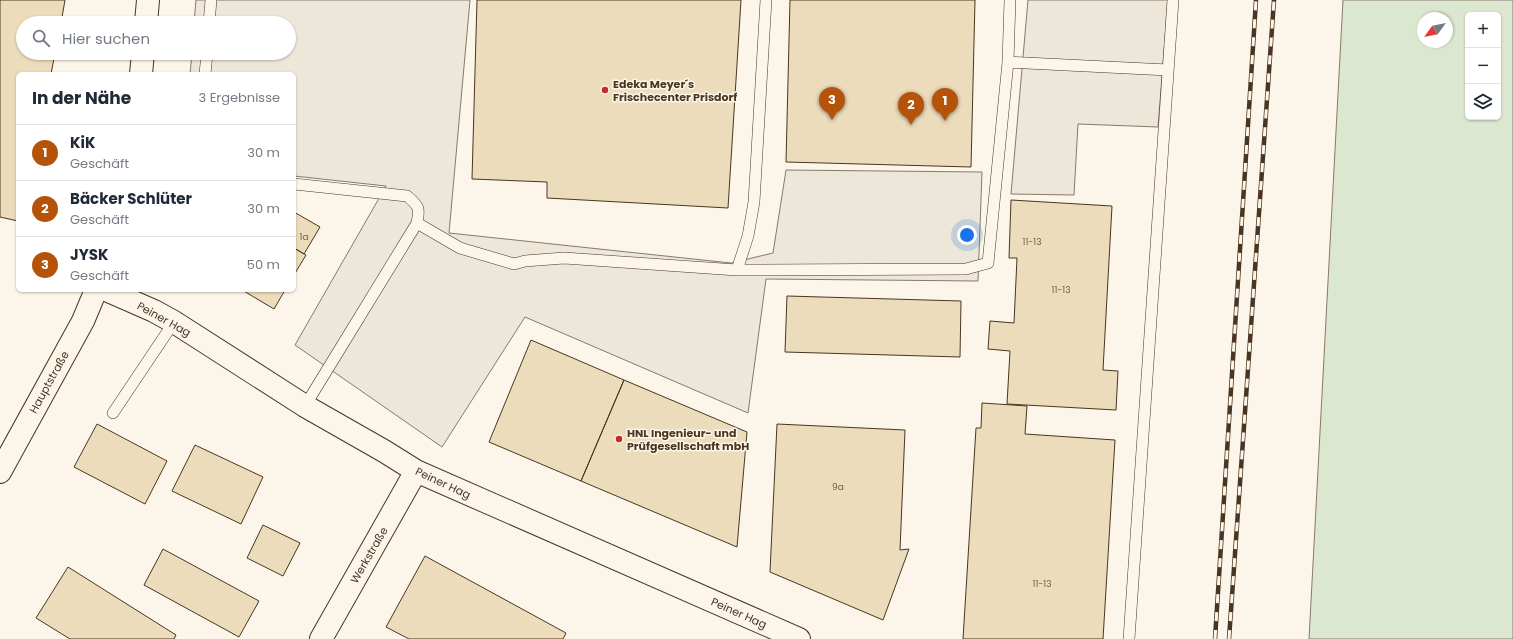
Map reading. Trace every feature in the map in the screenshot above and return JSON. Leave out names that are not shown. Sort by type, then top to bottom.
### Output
[{"type":"street","points":[[147,16],[148,0]]},
{"type":"street","points":[[141,72],[142,60]]},
{"type":"street","name":"Hauptstraße","points":[[0,472],[83,321],[95,292]]},
{"type":"street","name":"Peiner Hag","points":[[111,292],[154,311],[174,322],[305,406],[416,471],[799,639]]},
{"type":"street","name":"Werkstraße","points":[[321,639],[416,471]]},
{"type":"lane","points":[[210,16],[211,0]]},
{"type":"lane","points":[[737,270],[748,236],[754,202],[766,0]]},
{"type":"lane","points":[[417,223],[460,248],[514,264],[525,261],[564,258],[737,270],[966,269],[988,263],[1008,62],[1010,0]]},
{"type":"lane","points":[[1129,639],[1173,0]]},
{"type":"lane","points":[[205,72],[206,60]]},
{"type":"lane","points":[[1008,62],[1168,70]]},
{"type":"lane","points":[[296,184],[407,196],[417,204],[419,213],[417,223],[305,406]]},
{"type":"lane","points":[[113,413],[174,322]]},
{"type":"green space","points":[[1343,0],[1513,0],[1513,639],[1309,639]]},
{"type":"shaded area","points":[[196,0],[470,0],[449,233],[731,263],[773,253],[786,170],[982,172],[978,281],[766,279],[748,413],[525,317],[442,447],[295,345],[386,186],[296,176],[296,72],[190,72],[191,60],[296,60],[296,16],[195,16]]},
{"type":"shaded area","points":[[1028,0],[1168,0],[1158,127],[1078,124],[1074,195],[1011,194]]},
{"type":"building","points":[[0,0],[65,0],[62,16],[16,16],[16,60],[54,60],[51,72],[16,72],[16,221],[0,217]]},
{"type":"building","name":"Edeka Meyer´s Frischecenter Prisdorf","points":[[477,0],[741,0],[728,208],[547,198],[547,182],[472,179]]},
{"type":"building","points":[[790,0],[975,0],[971,167],[786,162]]},
{"type":"building","points":[[1011,200],[1112,206],[1103,370],[1118,371],[1116,410],[1007,404],[1010,351],[988,349],[990,321],[1014,323],[1017,258],[1009,258]]},
{"type":"building","points":[[296,213],[320,227],[304,254],[296,249]]},
{"type":"building","points":[[296,249],[306,255],[296,272]]},
{"type":"building","points":[[245,292],[284,292],[274,309]]},
{"type":"building","points":[[787,296],[961,301],[960,357],[785,352]]},
{"type":"building","points":[[531,340],[624,380],[581,481],[489,442]]},
{"type":"building","points":[[624,380],[747,432],[737,547],[581,481]]},
{"type":"building","points":[[982,403],[1027,406],[1025,434],[1115,440],[1103,639],[963,639],[976,428],[981,428]]},
{"type":"building","points":[[97,424],[167,461],[145,504],[74,467]]},
{"type":"building","points":[[777,424],[905,430],[900,550],[909,549],[883,620],[770,572]]},
{"type":"building","points":[[195,445],[263,477],[241,524],[172,491]]},
{"type":"building","points":[[263,525],[300,543],[283,576],[247,558]]},
{"type":"building","points":[[163,549],[259,601],[239,637],[144,585]]},
{"type":"building","points":[[425,556],[566,633],[563,639],[409,639],[386,627]]},
{"type":"building","points":[[68,567],[176,635],[174,639],[70,639],[36,618]]},
{"type":"railway","points":[[1215,639],[1256,0]]},
{"type":"railway","points":[[1229,639],[1274,0]]},
{"type":"place","name":"Edeka Meyer´s Frischecenter Prisdorf","points":[[605,90]]},
{"type":"place","name":"JYSK","points":[[832,120]]},
{"type":"place","name":"KiK","points":[[945,121]]},
{"type":"place","name":"Bäcker Schlüter","points":[[911,125]]},
{"type":"place","name":"HNL Ingenieur- und Prüfgesellschaft mbH","points":[[619,439]]}]
